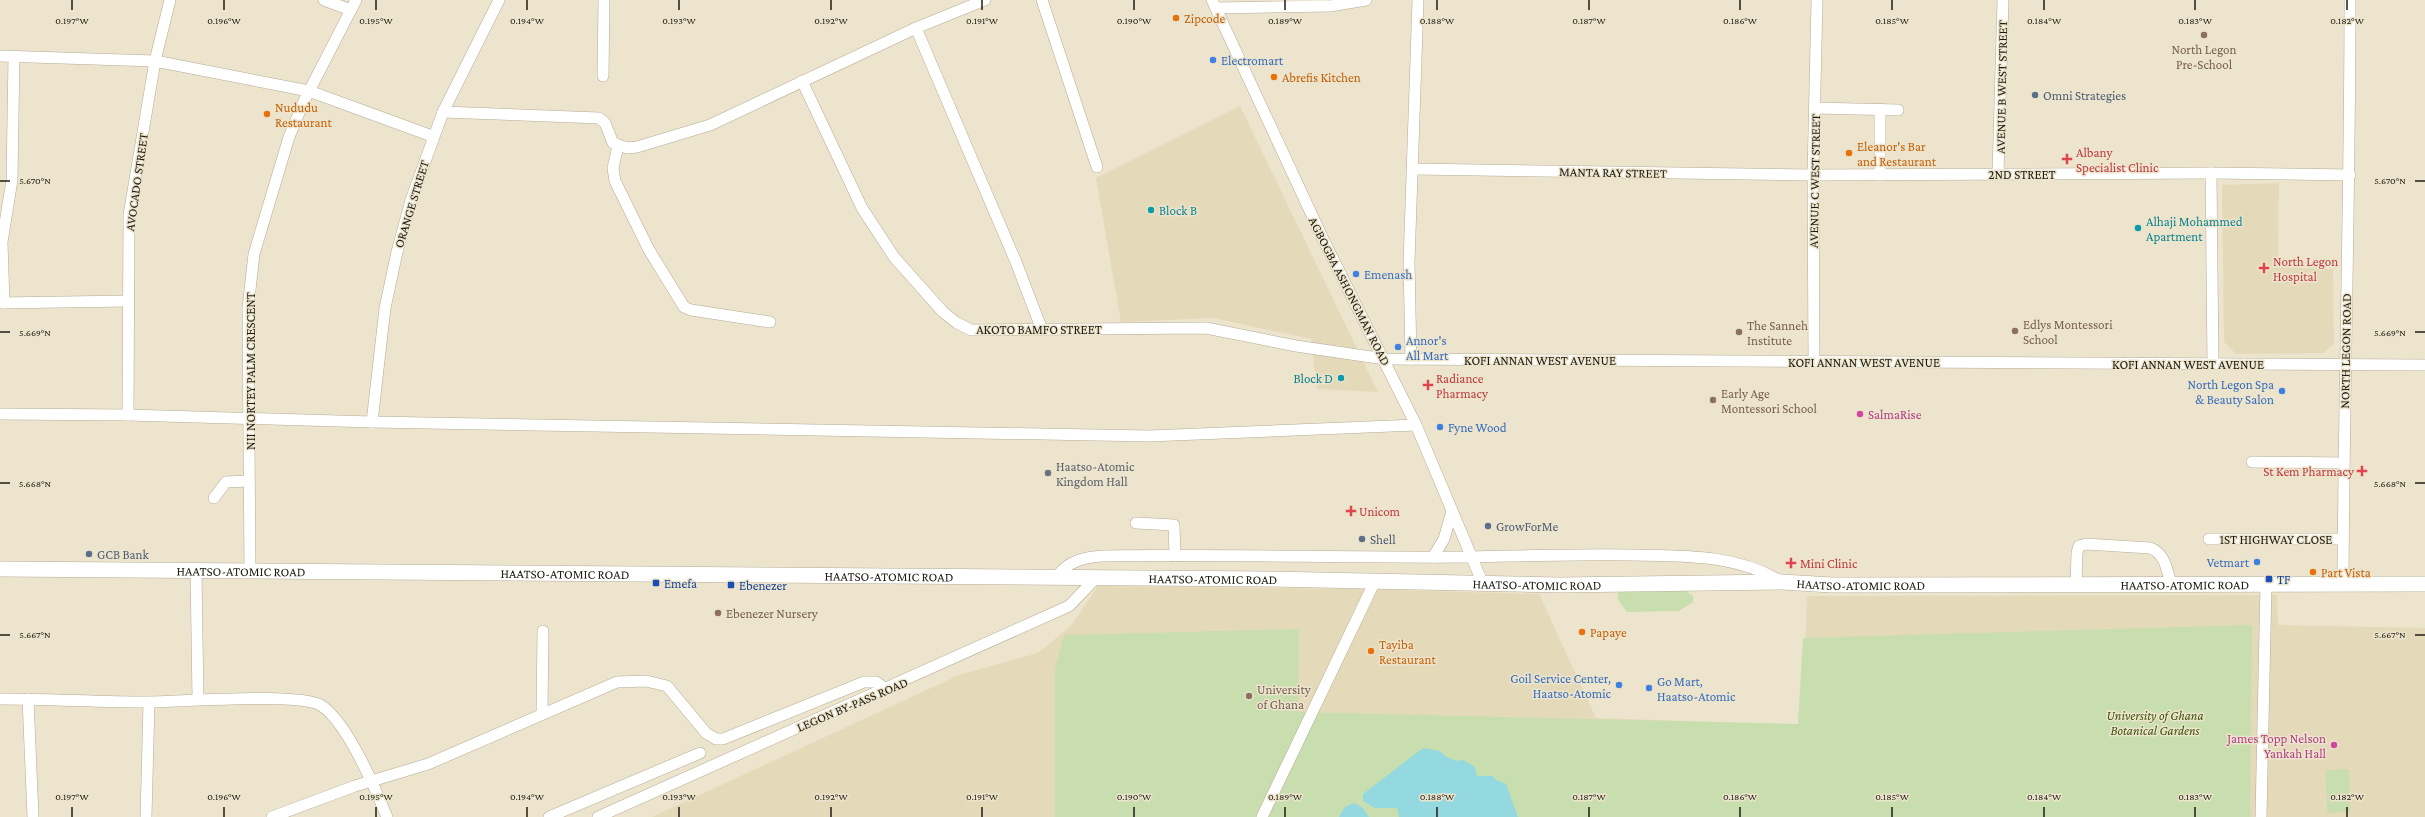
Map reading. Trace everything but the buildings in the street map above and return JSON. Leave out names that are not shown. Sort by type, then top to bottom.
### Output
[{"type":"main road","name":"HAATSO-ATOMIC ROAD","points":[[0,569],[1097,577],[1483,584],[1740,584],[1782,582],[1832,585],[2425,584]]},
{"type":"street","name":"AVOCADO STREET","points":[[128,415],[129,215],[155,61],[170,0]]},
{"type":"street","points":[[324,0],[353,5]]},
{"type":"street","name":"ORANGE STREET","points":[[372,422],[385,308],[393,269],[411,200],[432,136],[499,0]]},
{"type":"street","points":[[603,76],[604,0]]},
{"type":"street","points":[[443,112],[599,118],[605,123],[613,143],[627,148],[637,147],[710,125],[916,28],[985,0]]},
{"type":"street","points":[[1042,0],[1097,167]]},
{"type":"street","points":[[1214,4],[1330,6],[1366,0]]},
{"type":"street","points":[[1411,360],[1410,263],[1418,0]]},
{"type":"street","name":"AVENUE C WEST STREET","points":[[1814,362],[1813,175],[1817,0]]},
{"type":"street","name":"AVENUE B WEST STREET","points":[[1998,174],[2003,0]]},
{"type":"street","name":"NORTH LEGON ROAD","points":[[2343,583],[2344,364],[2350,175],[2350,0]]},
{"type":"street","name":"AGBOGBA ASHONGMAN ROAD","points":[[1214,4],[1323,239],[1385,359],[1416,425],[1483,584]]},
{"type":"street","name":"NII NORTEY PALM CRESCENT","points":[[250,571],[248,308],[254,254],[289,137],[353,5]]},
{"type":"street","points":[[916,28],[1016,262],[1042,330]]},
{"type":"street","points":[[0,56],[155,61],[310,91],[432,136]]},
{"type":"street","points":[[14,56],[12,180],[2,242],[2,303],[128,301]]},
{"type":"street","name":"AKOTO BAMFO STREET","points":[[802,81],[862,208],[894,257],[943,312],[957,323],[971,330],[1206,328],[1296,346],[1385,359]]},
{"type":"street","points":[[1815,108],[1898,110]]},
{"type":"street","points":[[1880,109],[1880,174]]},
{"type":"street","points":[[618,146],[613,168],[615,182],[649,250],[684,307],[690,310],[770,322]]},
{"type":"street","name":"MANTA RAY STREET","points":[[1413,169],[1813,175]]},
{"type":"street","points":[[2211,173],[2214,364]]},
{"type":"street","name":"2ND STREET","points":[[1813,175],[2211,173],[2350,175]]},
{"type":"street","name":"KOFI ANNAN WEST AVENUE","points":[[1385,359],[2425,365]]},
{"type":"street","points":[[0,414],[249,417],[372,422],[1149,436],[1416,425]]},
{"type":"street","points":[[2252,462],[2344,463]]},
{"type":"street","points":[[214,498],[226,482],[249,481]]},
{"type":"street","points":[[1433,557],[1444,539],[1452,511]]},
{"type":"street","points":[[1136,523],[1174,525],[1175,556]]},
{"type":"street","name":"1ST HIGHWAY CLOSE","points":[[2209,539],[2343,539]]},
{"type":"street","points":[[2076,585],[2077,553],[2079,546],[2086,544],[2150,548],[2157,550],[2162,556],[2171,584]]},
{"type":"street","points":[[1057,577],[1062,569],[1088,557],[1472,557],[1594,555],[1700,556],[1742,565],[1769,575],[1782,582]]},
{"type":"street","points":[[196,571],[198,699]]},
{"type":"street","name":"LEGON BY-PASS ROAD","points":[[598,817],[722,760],[886,689],[1069,606],[1097,577]]},
{"type":"street","points":[[1262,817],[1375,581]]},
{"type":"street","points":[[2261,814],[2266,584]]},
{"type":"street","points":[[542,713],[543,631]]},
{"type":"street","points":[[272,817],[428,764],[616,682],[646,681],[667,686],[706,733],[716,739],[723,739],[864,682],[876,682],[886,689]]},
{"type":"street","points":[[0,699],[150,702],[198,699],[300,700],[321,705],[337,720],[372,782],[387,817]]},
{"type":"street","points":[[28,699],[33,817]]},
{"type":"street","points":[[146,817],[150,702]]},
{"type":"street","points":[[548,817],[700,753]]},
{"type":"shaded area","points":[[1240,106],[1378,392],[1317,389],[1311,339],[1213,318],[1121,322],[1096,178]]},
{"type":"shaded area","name":"North Legon Hospital","points":[[2279,183],[2278,267],[2333,269],[2334,344],[2324,353],[2236,354],[2224,342],[2222,185]]},
{"type":"shaded area","name":"University of Ghana","points":[[1098,586],[1361,589],[1539,594],[1596,718],[1802,725],[1807,596],[2277,595],[2278,625],[2425,628],[2425,817],[652,817],[959,675],[1038,653],[1071,626]]},
{"type":"green space","points":[[1686,591],[1693,596],[1693,602],[1679,611],[1627,612],[1617,598],[1619,592]]},
{"type":"green space","name":"University of Ghana Botanical Gardens","points":[[2252,625],[2250,817],[1055,817],[1055,669],[1064,635],[1299,629],[1298,712],[1798,724],[1803,638]]},
{"type":"green space","points":[[2349,769],[2350,812],[2327,813],[2326,770]]},
{"type":"water","points":[[1423,748],[1440,751],[1445,756],[1456,761],[1463,760],[1475,767],[1477,776],[1493,776],[1496,780],[1506,784],[1518,817],[1399,817],[1397,808],[1375,808],[1363,801],[1363,794]]},
{"type":"water","points":[[1354,803],[1363,808],[1369,817],[1339,817],[1345,807]]},
{"type":"place","name":"Zipcode","points":[[1176,18]]},
{"type":"place","name":"North Legon Pre-School","points":[[2204,35]]},
{"type":"place","name":"Electromart","points":[[1213,60]]},
{"type":"place","name":"Abrefis Kitchen","points":[[1274,77]]},
{"type":"place","name":"Omni Strategies","points":[[2035,95]]},
{"type":"place","name":"Nududu Restaurant","points":[[267,114]]},
{"type":"place","name":"Eleanor's Bar and Restaurant","points":[[1849,153]]},
{"type":"place","name":"Albany Specialist Clinic","points":[[2067,159]]},
{"type":"place","name":"Block B","points":[[1151,210]]},
{"type":"place","name":"Alhaji Mohammed Apartment","points":[[2138,228]]},
{"type":"place","name":"North Legon Hospital","points":[[2264,268]]},
{"type":"place","name":"Emenash","points":[[1356,274]]},
{"type":"place","name":"Edlys Montessori School","points":[[2015,331]]},
{"type":"place","name":"The Sanneh Institute","points":[[1739,332]]},
{"type":"place","name":"Annor's All Mart","points":[[1398,347]]},
{"type":"place","name":"Block D","points":[[1341,378]]},
{"type":"place","name":"Radiance Pharmacy","points":[[1428,385]]},
{"type":"place","name":"North Legon Spa & Beauty Salon","points":[[2282,391]]},
{"type":"place","name":"Early Age Montessori School","points":[[1713,400]]},
{"type":"place","name":"SalmaRise","points":[[1860,414]]},
{"type":"place","name":"Fyne Wood","points":[[1440,427]]},
{"type":"place","name":"St Kem Pharmacy","points":[[2362,471]]},
{"type":"place","name":"Haatso-Atomic Kingdom Hall","points":[[1048,473]]},
{"type":"place","name":"Unicom","points":[[1351,511]]},
{"type":"place","name":"GrowForMe","points":[[1488,526]]},
{"type":"place","name":"Shell","points":[[1362,539]]},
{"type":"place","name":"GCB Bank","points":[[89,554]]},
{"type":"place","name":"Vetmart","points":[[2257,562]]},
{"type":"place","name":"Mini Clinic","points":[[1791,563]]},
{"type":"place","name":"Part Vista","points":[[2313,572]]},
{"type":"place","name":"TF","points":[[2269,579]]},
{"type":"place","name":"Emefa","points":[[656,583]]},
{"type":"place","name":"Ebenezer","points":[[731,585]]},
{"type":"place","name":"Ebenezer Nursery","points":[[718,613]]},
{"type":"place","name":"Papaye","points":[[1582,632]]},
{"type":"place","name":"Tayiba Restaurant","points":[[1371,651]]},
{"type":"place","name":"Goil Service Center, Haatso-Atomic","points":[[1619,685]]},
{"type":"place","name":"Go Mart, Haatso-Atomic","points":[[1649,688]]},
{"type":"place","name":"University of Ghana","points":[[1249,696]]},
{"type":"place","name":"James Topp Nelson Yankah Hall","points":[[2334,745]]}]
